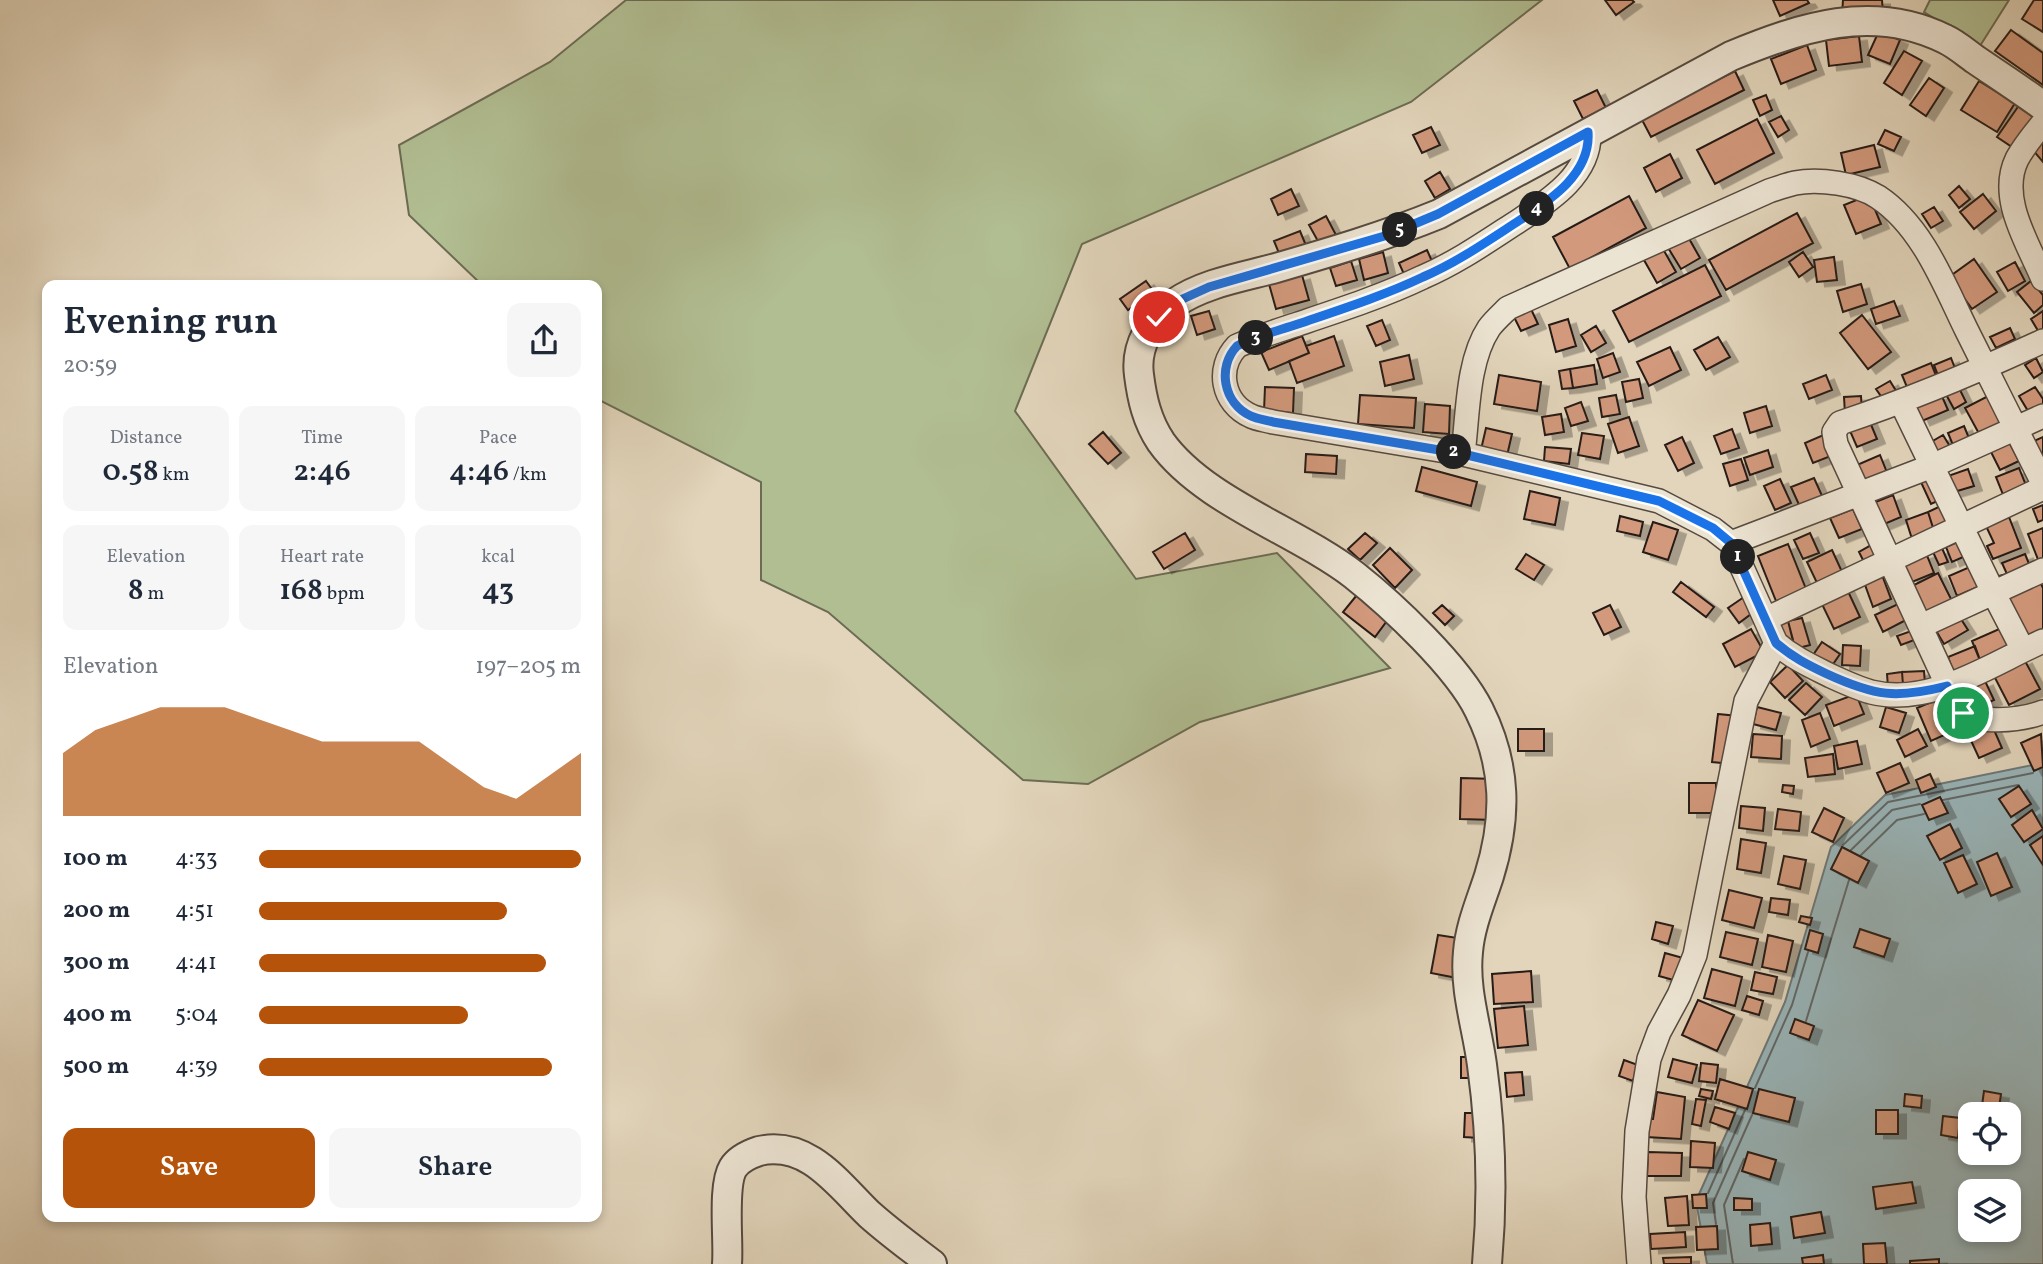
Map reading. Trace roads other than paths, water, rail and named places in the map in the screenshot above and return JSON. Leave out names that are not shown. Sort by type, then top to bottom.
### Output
[{"type":"street","points":[[1488,1264],[1491,1152],[1482,1064],[1467,978],[1468,949],[1474,918],[1497,844],[1502,801],[1500,769],[1491,740],[1478,708],[1459,682],[1437,654],[1388,604],[1351,573],[1234,503],[1177,460],[1160,440],[1144,406],[1138,366],[1143,338],[1159,317],[1176,302],[1209,287],[1388,235],[1460,203],[1731,56],[1777,36],[1823,25],[1858,21],[1889,20],[1917,27],[1947,40],[2043,106]]},
{"type":"street","points":[[2043,122],[2019,156],[2011,178],[2011,191],[2017,217],[2043,279]]},
{"type":"street","points":[[1588,132],[1589,146],[1586,157],[1564,187],[1538,208],[1475,249],[1423,278],[1237,346],[1225,365],[1224,381],[1228,394],[1238,407],[1250,416],[1273,422],[1463,454],[1659,501],[1713,528],[1731,543],[1776,643],[1801,661],[1872,692],[1890,695],[1917,694],[1947,686],[2033,645],[1994,594],[1901,402]]},
{"type":"street","points":[[1463,454],[1474,363],[1491,325],[1508,308],[1769,191],[1797,183],[1827,183],[1855,188],[1876,196],[1896,211],[1913,230],[1934,266],[2043,485],[1963,527],[1766,619]]},
{"type":"street","points":[[2043,341],[1986,368],[1839,423],[1834,432],[1836,444],[1958,708],[1972,717],[2012,720],[2043,712]]},
{"type":"street","points":[[1731,543],[1932,466],[2043,416]]},
{"type":"street","points":[[1922,626],[2043,570]]},
{"type":"street","points":[[1639,1264],[1634,1197],[1637,1131],[1649,1059],[1695,955],[1746,701],[1776,643]]},
{"type":"street","points":[[727,1264],[727,1199],[732,1170],[740,1160],[772,1149],[794,1152],[816,1162],[838,1180],[870,1214],[932,1264]]},
{"type":"water","points":[[2043,763],[2043,1264],[1707,1264],[1696,1201],[1785,1002],[1831,847],[1885,795]]}]
